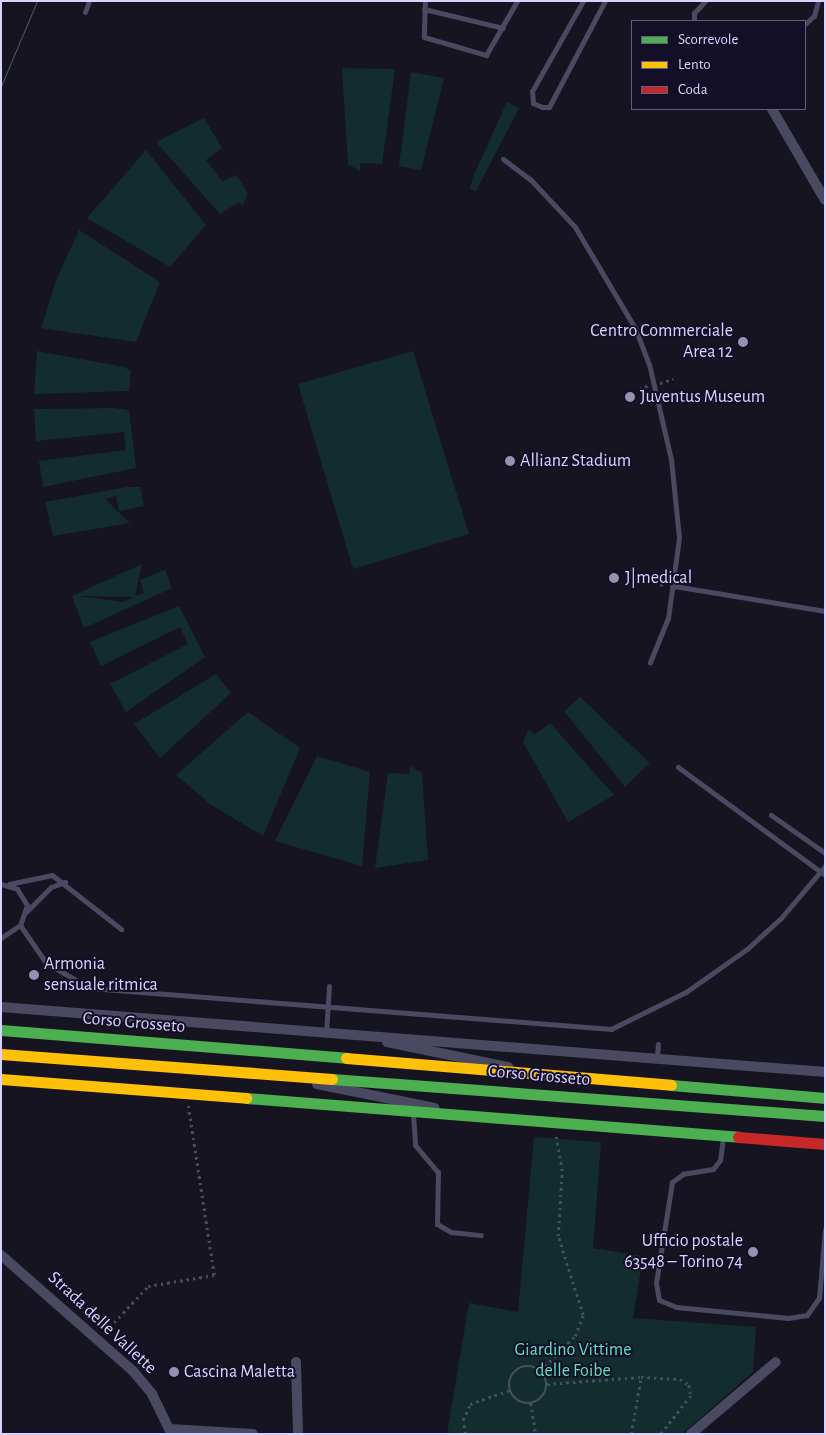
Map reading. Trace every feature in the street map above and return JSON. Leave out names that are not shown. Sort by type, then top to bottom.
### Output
[{"type":"main road","name":"Corso Grosseto","points":[[1,1030],[825,1098]]},
{"type":"main road","name":"Corso Grosseto","points":[[1,1054],[825,1116]]},
{"type":"main road","name":"Corso Grosseto","points":[[1,1079],[556,1121],[825,1144]]},
{"type":"street","points":[[773,110],[825,200]]},
{"type":"street","name":"Corso Grosseto","points":[[1,1007],[326,1034],[657,1057],[825,1072]]},
{"type":"street","name":"Corso Grosseto","points":[[364,1036],[533,1073]]},
{"type":"street","name":"Corso Grosseto","points":[[250,1072],[453,1114]]},
{"type":"street","name":"Strada delle Vallette","points":[[1,1255],[98,1338],[146,1386],[169,1429],[253,1434]]},
{"type":"street","points":[[296,1362],[298,1434]]},
{"type":"street","points":[[690,1434],[776,1362]]},
{"type":"lane","points":[[85,12],[89,1]]},
{"type":"lane","points":[[425,1],[424,37],[461,50],[486,55],[517,1]]},
{"type":"lane","points":[[583,1],[532,91],[533,103],[542,107],[549,107],[605,1]]},
{"type":"lane","points":[[806,23],[814,16],[818,1]]},
{"type":"lane","points":[[695,20],[704,2]]},
{"type":"lane","points":[[424,9],[503,28]]},
{"type":"lane","points":[[502,160],[530,179],[575,226],[635,328],[662,408],[672,459],[679,538],[674,586],[650,662]]},
{"type":"lane","points":[[674,586],[825,611]]},
{"type":"lane","points":[[678,767],[823,873]]},
{"type":"lane","points":[[771,815],[825,853]]},
{"type":"lane","points":[[20,925],[46,963],[85,987],[615,1029],[721,968],[777,922],[823,873],[825,866]]},
{"type":"lane","points":[[1,884],[9,884],[48,874],[65,882],[121,929]]},
{"type":"lane","points":[[1,938],[20,925],[26,913],[51,887],[65,882]]},
{"type":"lane","points":[[9,884],[24,897],[26,913]]},
{"type":"lane","points":[[326,1034],[329,986]]},
{"type":"lane","points":[[657,1057],[658,1044]]},
{"type":"lane","points":[[413,1111],[415,1145],[438,1172],[438,1224],[451,1232],[481,1235]]},
{"type":"lane","points":[[724,1135],[720,1160],[713,1170],[683,1174],[672,1182],[656,1283],[659,1300],[676,1307],[788,1318],[807,1315],[819,1298],[825,1230]]},
{"type":"path","points":[[635,579],[674,586]]},
{"type":"path","points":[[98,1338],[148,1286],[214,1275],[186,1093]]},
{"type":"path","points":[[540,1371],[575,1336],[583,1315],[557,1231],[562,1171],[556,1121]]},
{"type":"path","points":[[520,1368],[540,1371],[547,1384],[543,1396],[530,1403],[515,1399],[510,1390],[511,1376],[520,1368]]},
{"type":"path","points":[[547,1384],[641,1377],[680,1378],[691,1390],[688,1402],[662,1434]]},
{"type":"path","points":[[631,1434],[641,1377]]},
{"type":"path","points":[[465,1434],[463,1420],[470,1404],[490,1394],[510,1390]]},
{"type":"path","points":[[530,1403],[536,1434]]},
{"type":"green space","points":[[342,68],[395,69],[382,164],[360,163],[360,171],[348,164]]},
{"type":"green space","points":[[411,72],[444,78],[421,170],[399,166]]},
{"type":"green space","points":[[507,102],[519,108],[476,191],[470,189],[473,177]]},
{"type":"green space","points":[[204,118],[222,148],[206,160],[222,181],[237,175],[248,194],[242,206],[239,202],[220,214],[156,142]]},
{"type":"green space","points":[[146,150],[206,225],[170,267],[87,218]]},
{"type":"green space","points":[[79,230],[160,282],[136,342],[41,328],[57,278]]},
{"type":"green space","points":[[37,351],[124,367],[131,371],[129,391],[34,394]]},
{"type":"green space","points":[[413,351],[469,534],[353,569],[298,384]]},
{"type":"green space","points":[[114,408],[129,410],[136,468],[43,487],[39,461],[126,450],[124,432],[36,441],[34,409]]},
{"type":"green space","points":[[127,487],[140,487],[144,506],[119,511],[116,496],[105,499],[130,523],[53,536],[45,502]]},
{"type":"green space","points":[[142,564],[135,596],[144,593],[140,580],[165,570],[172,588],[84,628],[72,596]],"holes":[[[79,596],[134,597],[123,602]]]},
{"type":"green space","points":[[179,606],[205,657],[126,712],[110,684],[188,644],[180,627],[101,666],[90,642]]},
{"type":"green space","points":[[216,674],[231,693],[160,758],[134,724]]},
{"type":"green space","points":[[580,697],[650,763],[625,787],[564,711]]},
{"type":"green space","points":[[248,712],[300,748],[263,836],[210,804],[176,775]]},
{"type":"green space","points":[[550,723],[614,795],[568,822],[523,742],[529,729],[534,735]]},
{"type":"green space","points":[[317,756],[370,772],[362,866],[275,841]]},
{"type":"green space","points":[[410,766],[422,773],[428,860],[375,868],[388,773],[409,774]]},
{"type":"green space","name":"Giardino Vittime delle Foibe","points":[[534,1137],[601,1142],[593,1248],[643,1256],[633,1318],[756,1327],[753,1372],[682,1434],[447,1434],[469,1303],[518,1312]]},
{"type":"tram line","points":[[1,86],[37,1]]},
{"type":"traffic: fast","points":[[1,1030],[346,1058]]},
{"type":"traffic: fast","points":[[332,1079],[825,1116]]},
{"type":"traffic: fast","points":[[671,1085],[825,1098]]},
{"type":"traffic: fast","points":[[246,1098],[738,1137]]},
{"type":"traffic: slow","points":[[1,1054],[332,1079]]},
{"type":"traffic: slow","points":[[346,1058],[671,1085]]},
{"type":"traffic: slow","points":[[1,1079],[246,1098]]},
{"type":"traffic: jam","points":[[738,1137],[825,1144]]},
{"type":"place","name":"Centro Commerciale Area 12","points":[[743,342]]},
{"type":"place","name":"Juventus Museum","points":[[630,397]]},
{"type":"place","name":"Allianz Stadium","points":[[510,461]]},
{"type":"place","name":"J|medical","points":[[614,578]]},
{"type":"place","name":"Armonia sensuale ritmica","points":[[34,975]]},
{"type":"place","name":"Ufficio postale 63548 – Torino 74","points":[[753,1252]]},
{"type":"place","name":"Cascina Maletta","points":[[174,1372]]}]
